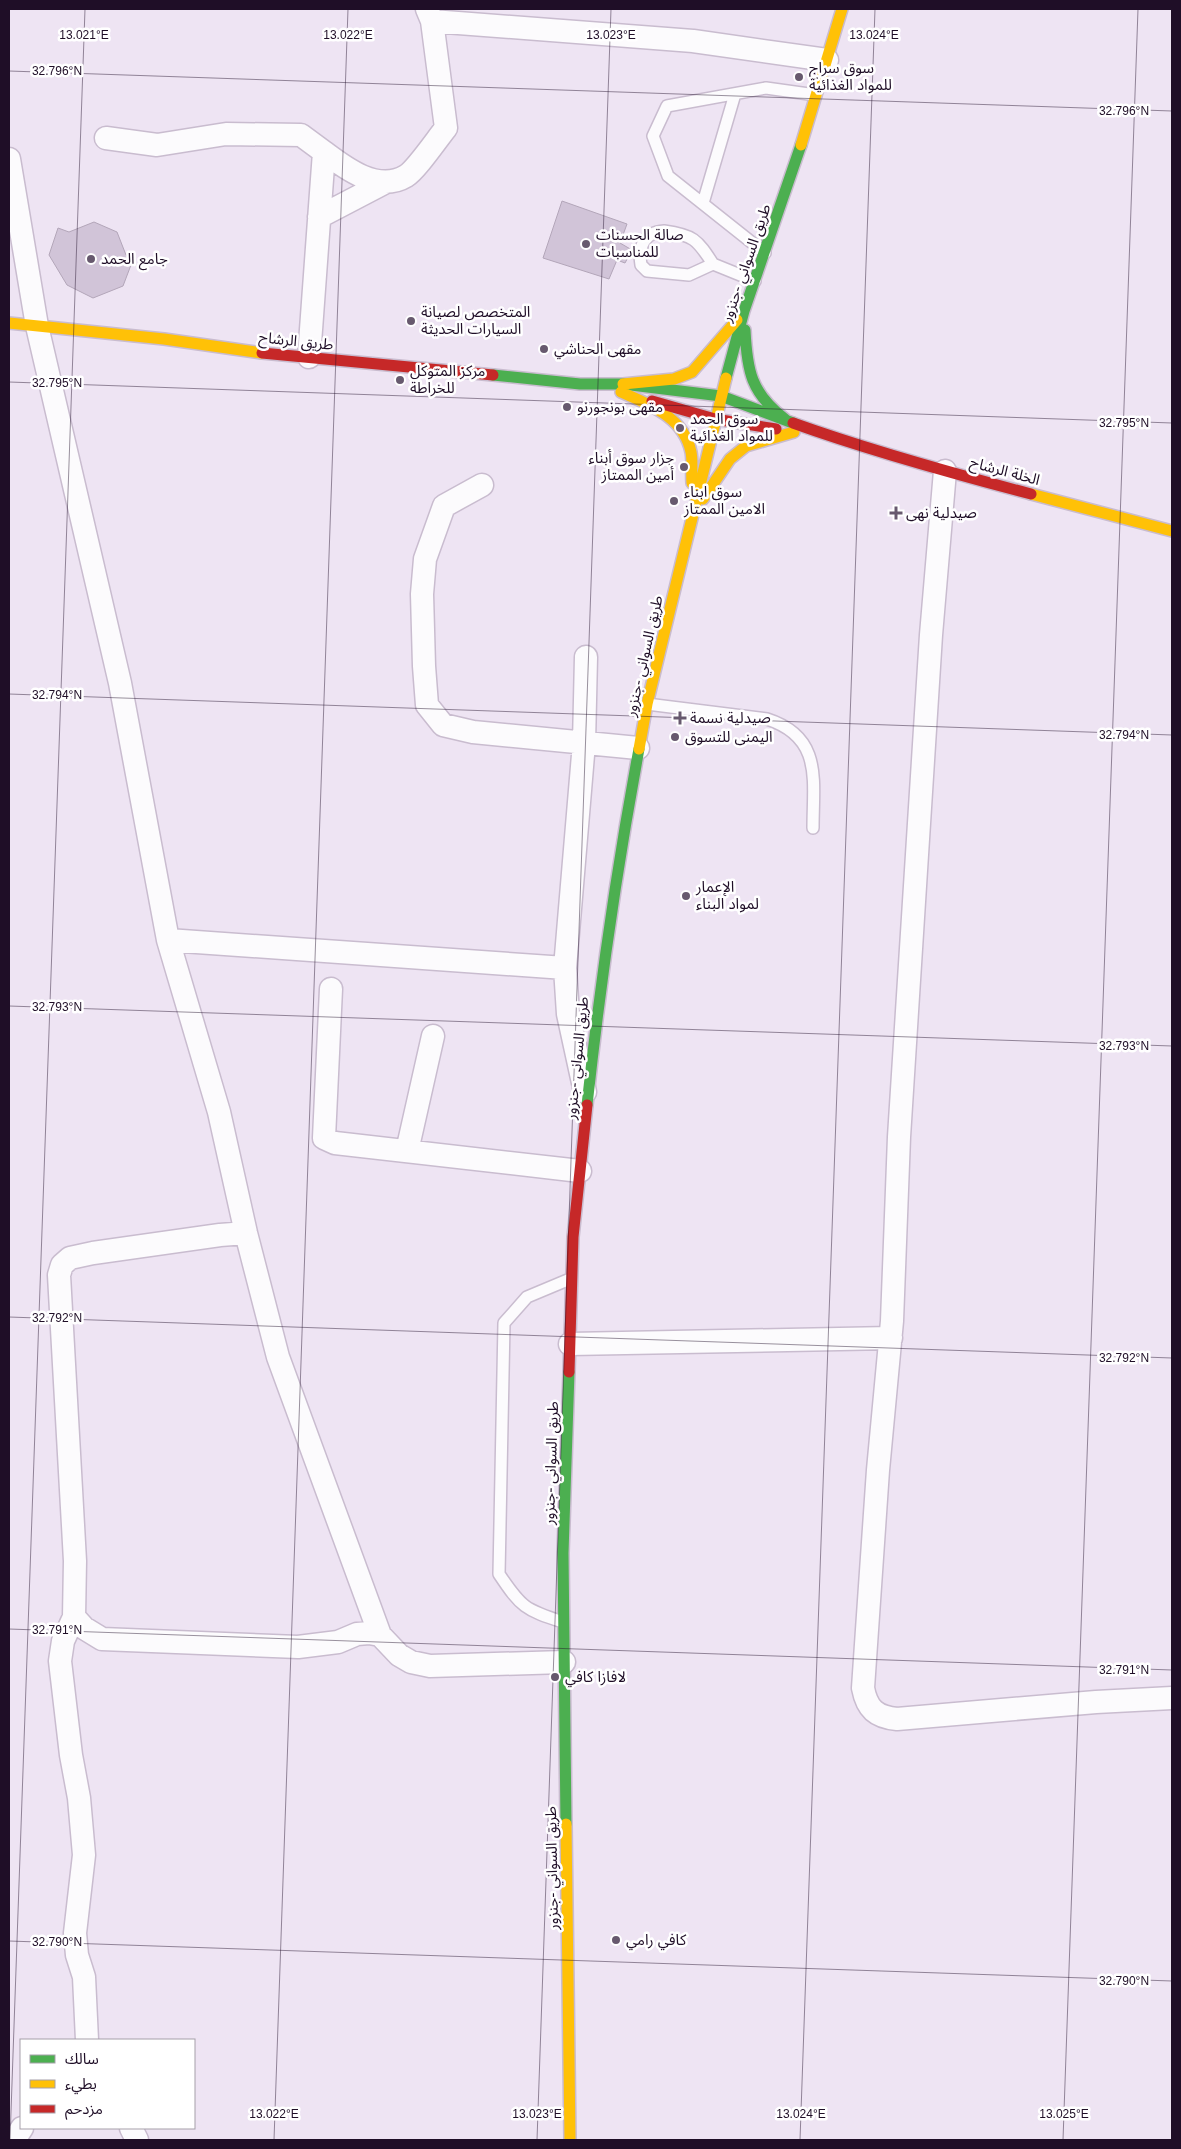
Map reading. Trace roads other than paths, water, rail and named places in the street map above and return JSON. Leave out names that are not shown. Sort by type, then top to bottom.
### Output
[{"type":"main road","name":"طريق السواني -جنزور","points":[[570,2140],[564,1553],[573,1237],[611,906],[647,704],[693,518],[715,419],[744,311],[785,196],[842,9]]},
{"type":"main road","points":[[622,388],[674,379],[692,372],[744,311]]},
{"type":"main road","points":[[744,311],[746,354],[751,377],[761,399],[785,419]]},
{"type":"main road","name":"طريق الرشاح","points":[[9,323],[309,357],[721,396]]},
{"type":"main road","name":"طريق الرشاح","points":[[622,388],[715,419]]},
{"type":"main road","points":[[622,388],[661,411],[684,431],[690,449],[693,518]]},
{"type":"main road","name":"الخلة الرشاح","points":[[721,396],[832,437],[945,471],[1172,531]]},
{"type":"main road","name":"الخلة الرشاح","points":[[715,419],[832,437]]},
{"type":"main road","points":[[693,518],[706,492],[730,459],[746,446],[794,432]]},
{"type":"street","points":[[319,217],[386,182],[406,176],[446,128],[430,15],[693,42],[827,60]]},
{"type":"street","points":[[106,138],[157,145],[226,134],[300,135],[353,173],[386,182]]},
{"type":"street","points":[[309,357],[324,152]]},
{"type":"street","points":[[9,159],[37,326],[120,683],[168,940],[219,1112],[246,1233],[278,1357],[380,1635],[398,1655],[411,1662],[430,1666],[564,1662]]},
{"type":"street","points":[[945,471],[931,634],[899,1138],[891,1338],[878,1470],[863,1688],[865,1700],[874,1713],[884,1718],[897,1719],[1096,1702],[1172,1698]]},
{"type":"street","points":[[482,485],[444,506],[425,559],[422,594],[427,705],[443,725],[473,732],[638,748]]},
{"type":"street","points":[[586,657],[584,743],[566,968],[568,1014],[588,1101]]},
{"type":"street","points":[[168,940],[566,968]]},
{"type":"street","points":[[331,989],[324,1138],[335,1143],[580,1171]]},
{"type":"street","points":[[407,1152],[433,1036]]},
{"type":"street","points":[[87,2039],[84,1977],[77,1955],[75,1933],[84,1855],[79,1798],[71,1755],[60,1661],[63,1641],[74,1617],[75,1561],[58,1275],[62,1265],[70,1258],[93,1253],[246,1233]]},
{"type":"street","points":[[570,1344],[891,1338]]},
{"type":"street","points":[[74,1617],[84,1628],[102,1639],[298,1647],[338,1642],[357,1634],[380,1635]]},
{"type":"street","points":[[14,2140],[21,2129]]},
{"type":"lane","points":[[765,253],[668,176],[653,136],[668,106],[766,88],[816,95]]},
{"type":"lane","points":[[703,203],[735,94]]},
{"type":"lane","points":[[713,264],[698,272],[680,275],[647,271],[641,265],[639,257],[647,236],[653,232],[664,231],[693,237],[700,243],[713,264],[754,281]]},
{"type":"lane","points":[[647,704],[768,719],[785,724],[803,741],[812,763],[813,828]]},
{"type":"lane","points":[[564,1622],[536,1614],[517,1601],[499,1574],[504,1323],[527,1297],[572,1278]]},
{"type":"place","name":"سوق سراج للمواد الغذائية","points":[[799,77]]},
{"type":"place","name":"صالة الحسنات للمناسبات","points":[[586,244]]},
{"type":"place","name":"جامع الحمد","points":[[91,259]]},
{"type":"place","name":"المتخصص لصيانة السيارات الحديثة","points":[[411,321]]},
{"type":"place","name":"مقهى الحناشي","points":[[544,349]]},
{"type":"place","name":"مركز المتوكل للخراطة","points":[[400,380]]},
{"type":"place","name":"مقهى بونجورنو","points":[[567,407]]},
{"type":"place","name":"سوق الحمد للمواد الغذائية","points":[[680,428]]},
{"type":"place","name":"جزار سوق أبناء أمين الممتاز","points":[[684,467]]},
{"type":"place","name":"سوق ابناء الامين الممتاز","points":[[674,501]]},
{"type":"place","name":"صيدلية نهى","points":[[896,513]]},
{"type":"place","name":"صيدلية نسمة","points":[[680,718]]},
{"type":"place","name":"اليمنى للتسوق","points":[[675,737]]},
{"type":"place","name":"الإعمار لمواد البناء","points":[[686,896]]},
{"type":"place","name":"لافازا كافي","points":[[555,1677]]},
{"type":"place","name":"كافي رامي","points":[[616,1940]]}]
